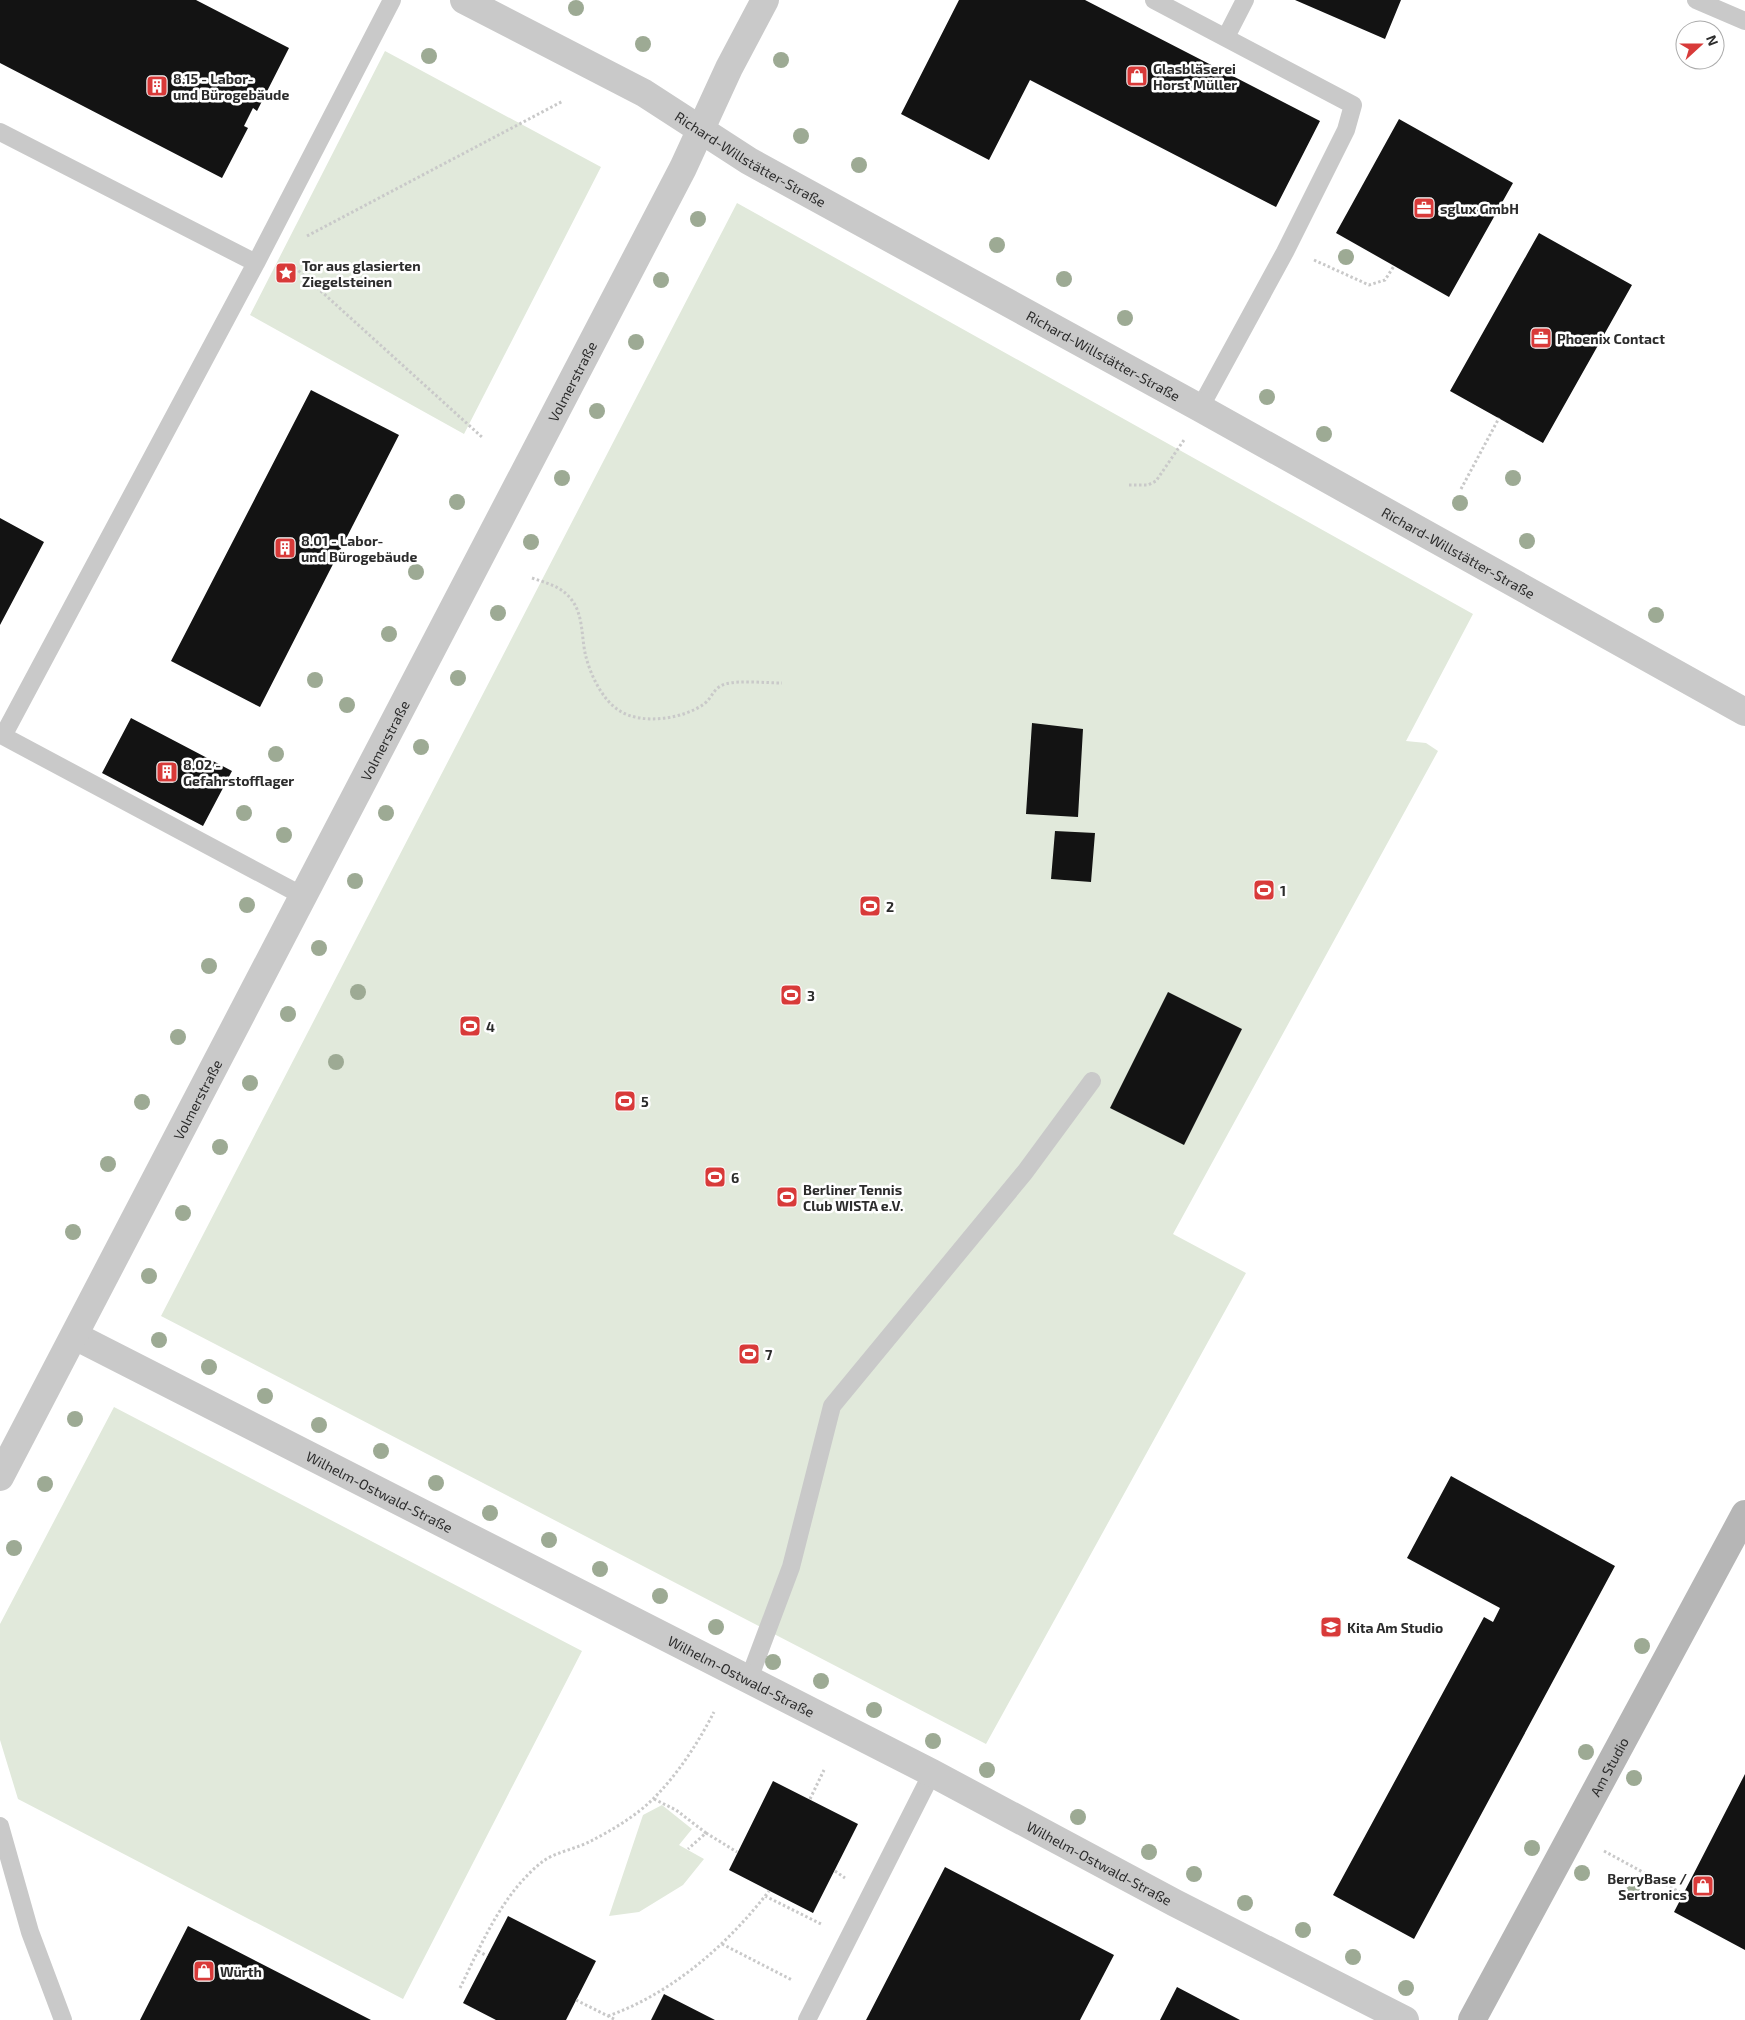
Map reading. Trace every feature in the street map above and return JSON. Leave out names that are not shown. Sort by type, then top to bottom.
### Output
[{"type":"street","name":"Richard-Willstätter-Straße","points":[[464,0],[644,93],[749,161],[1200,408],[1745,712]]},
{"type":"street","name":"Volmerstraße","points":[[0,1477],[683,168],[729,68],[765,0]]},
{"type":"street","name":"Wilhelm-Ostwald-Straße","points":[[75,1336],[932,1772],[1175,1903],[1405,2020]]},
{"type":"street","name":"Am Studio","points":[[1472,2020],[1745,1514]]},
{"type":"lane","points":[[303,896],[3,736],[256,263],[392,0]]},
{"type":"lane","points":[[1154,0],[1353,105],[1346,130],[1285,252],[1200,408]]},
{"type":"lane","points":[[1226,37],[1245,0]]},
{"type":"lane","points":[[1696,0],[1745,21]]},
{"type":"lane","points":[[0,132],[256,263]]},
{"type":"lane","points":[[749,1679],[791,1567],[832,1406],[1025,1172],[1092,1081]]},
{"type":"lane","points":[[808,2020],[932,1772]]},
{"type":"lane","points":[[0,1826],[30,1932],[63,2020]]},
{"type":"path","points":[[256,263],[563,101]]},
{"type":"path","points":[[278,251],[483,438]]},
{"type":"path","points":[[1285,252],[1318,261],[1369,285],[1385,280],[1394,266]]},
{"type":"path","points":[[1129,485],[1148,485],[1156,480],[1180,447],[1200,408]]},
{"type":"path","points":[[1461,489],[1499,418]]},
{"type":"path","points":[[532,578],[556,586],[571,598],[577,609],[586,658],[606,700],[621,712],[642,718],[669,718],[693,710],[706,703],[713,690],[726,684],[782,683]]},
{"type":"path","points":[[460,1988],[478,1952],[517,1886],[544,1860],[589,1842],[630,1817],[654,1799],[699,1741],[714,1712]]},
{"type":"path","points":[[810,1799],[824,1770]]},
{"type":"path","points":[[654,1799],[676,1810],[706,1833],[738,1852]]},
{"type":"path","points":[[688,1850],[706,1833]]},
{"type":"path","points":[[1572,1834],[1683,1894]]},
{"type":"path","points":[[842,1886],[850,1870]]},
{"type":"path","points":[[835,1871],[846,1878]]},
{"type":"path","points":[[608,2016],[633,2005],[687,1973],[722,1944],[770,1891]]},
{"type":"path","points":[[766,1896],[822,1924],[826,1917]]},
{"type":"path","points":[[722,1944],[785,1976]]},
{"type":"path","points":[[478,1952],[487,1956]]},
{"type":"path","points":[[576,2000],[616,2020]]},
{"type":"shaded area","points":[[385,51],[601,167],[464,434],[250,315]]},
{"type":"shaded area","name":"Berliner Tennis Club WISTA e.V.","points":[[737,203],[1473,614],[1406,741],[1426,743],[1438,751],[1173,1234],[1246,1273],[986,1744],[161,1316]]},
{"type":"shaded area","points":[[114,1407],[582,1651],[403,1999],[18,1799],[0,1740],[0,1624]]},
{"type":"shaded area","points":[[662,1805],[692,1829],[679,1845],[704,1859],[683,1885],[639,1912],[609,1916],[643,1815]]},
{"type":"building","name":"8.15 - Labor- und Bürogebäude","points":[[0,0],[196,0],[289,48],[257,111],[253,108],[244,126],[248,128],[222,178],[0,63]]},
{"type":"building","points":[[959,0],[1085,0],[1320,121],[1276,207],[1030,80],[989,160],[901,114]]},
{"type":"building","points":[[1295,0],[1401,0],[1385,39]]},
{"type":"building","name":"sglux GmbH","points":[[1399,119],[1513,183],[1449,297],[1336,233]]},
{"type":"building","name":"Phoenix Contact","points":[[1539,233],[1632,285],[1543,443],[1450,391]]},
{"type":"building","name":"8.01 - Labor- und Bürogebäude","points":[[311,390],[399,435],[260,707],[171,661]]},
{"type":"building","points":[[0,518],[44,542],[0,625]]},
{"type":"building","name":"8.02 - Gefahrstofflager","points":[[131,718],[232,771],[203,826],[102,773]]},
{"type":"building","points":[[1032,723],[1083,729],[1078,817],[1026,814]]},
{"type":"building","points":[[1055,831],[1095,833],[1091,882],[1051,879]]},
{"type":"building","points":[[1168,992],[1242,1029],[1184,1145],[1110,1108]]},
{"type":"building","points":[[1451,1476],[1615,1566],[1414,1939],[1333,1895],[1484,1617],[1493,1622],[1500,1608],[1407,1558]]},
{"type":"building","points":[[1745,1774],[1745,1950],[1674,1912]]},
{"type":"building","points":[[773,1781],[858,1824],[813,1913],[729,1870]]},
{"type":"building","points":[[945,1867],[1114,1955],[1080,2020],[866,2020]]},
{"type":"building","points":[[508,1916],[596,1961],[566,2020],[496,2020],[463,2003]]},
{"type":"building","points":[[188,1926],[371,2020],[140,2020]]},
{"type":"building","points":[[1177,1987],[1240,2020],[1160,2020]]},
{"type":"building","points":[[664,1994],[715,2020],[651,2020]]},
{"type":"place","name":"Glasbläserei Horst Müller","points":[[1137,76]]},
{"type":"place","name":"8.15 - Labor- und Bürogebäude","points":[[157,86]]},
{"type":"place","name":"sglux GmbH","points":[[1424,208]]},
{"type":"place","name":"Tor aus glasierten Ziegelsteinen","points":[[286,273]]},
{"type":"place","name":"Phoenix Contact","points":[[1541,338]]},
{"type":"place","name":"8.01 - Labor- und Bürogebäude","points":[[285,548]]},
{"type":"place","name":"8.02 - Gefahrstofflager","points":[[167,772]]},
{"type":"place","name":"1","points":[[1264,890]]},
{"type":"place","name":"2","points":[[870,906]]},
{"type":"place","name":"3","points":[[791,995]]},
{"type":"place","name":"4","points":[[470,1026]]},
{"type":"place","name":"5","points":[[625,1101]]},
{"type":"place","name":"6","points":[[715,1177]]},
{"type":"place","name":"Berliner Tennis Club WISTA e.V.","points":[[787,1197]]},
{"type":"place","name":"7","points":[[749,1354]]},
{"type":"place","name":"Kita Am Studio","points":[[1331,1627]]},
{"type":"place","name":"BerryBase / Sertronics","points":[[1703,1886]]},
{"type":"place","name":"Würth","points":[[204,1971]]}]
